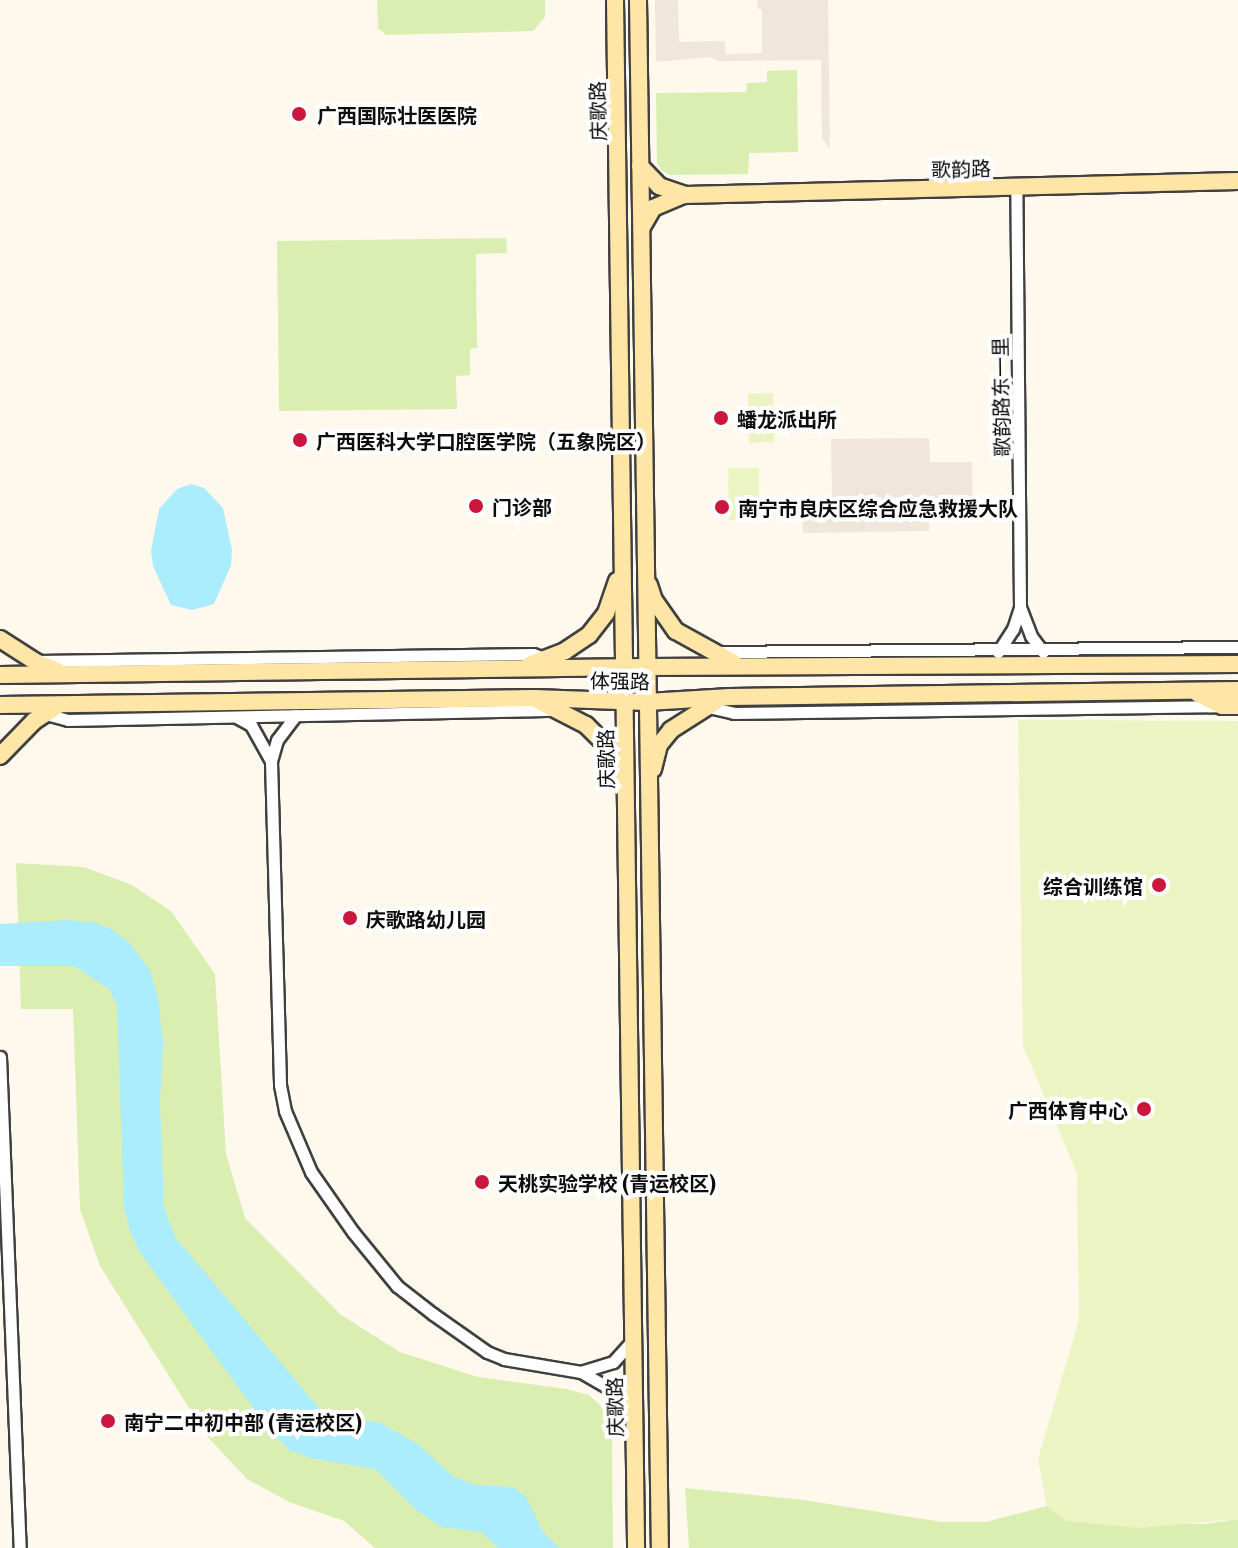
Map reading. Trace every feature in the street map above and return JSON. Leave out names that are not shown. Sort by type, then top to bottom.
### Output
[{"type":"street","name":"庆歌路","points":[[615,0],[636,1548]]},
{"type":"street","name":"庆歌路","points":[[638,0],[660,1548]]},
{"type":"street","name":"歌韵路","points":[[640,166],[659,186],[685,195],[1238,181]]},
{"type":"street","name":"歌韵路东一里","points":[[985,665],[1013,629],[1020,607],[1016,187]]},
{"type":"street","name":"歌韵路","points":[[641,234],[644,218],[653,208],[685,195]]},
{"type":"street","points":[[621,488],[644,488]]},
{"type":"street","points":[[520,668],[578,643],[598,625],[615,591],[622,556]]},
{"type":"street","points":[[645,556],[654,600],[664,618],[676,631],[709,652],[743,666]]},
{"type":"street","name":"歌韵路东一里","points":[[1020,607],[1031,636],[1054,665]]},
{"type":"street","points":[[0,639],[33,661],[64,674]]},
{"type":"street","points":[[709,652],[1238,647]]},
{"type":"street","points":[[33,661],[533,654],[571,668]]},
{"type":"street","name":"体强路","points":[[0,675],[624,667],[1238,664]]},
{"type":"street","points":[[1192,690],[1230,706]]},
{"type":"street","name":"体强路","points":[[5,705],[534,698],[647,702],[730,697],[1238,690]]},
{"type":"street","points":[[648,811],[659,745],[671,730],[704,706],[730,697]]},
{"type":"street","points":[[534,698],[586,725],[604,743],[616,762],[626,812]]},
{"type":"street","points":[[680,701],[734,713],[1230,706]]},
{"type":"street","points":[[0,756],[45,714],[61,704]]},
{"type":"street","points":[[5,705],[68,720],[557,710]]},
{"type":"street","points":[[296,715],[282,732],[271,761],[280,1085],[285,1111],[311,1172],[353,1232],[397,1286],[433,1314],[487,1352],[504,1359],[581,1372],[619,1394],[634,1411]]},
{"type":"street","points":[[238,718],[251,725],[271,761]]},
{"type":"street","points":[[0,1057],[20,1548]]},
{"type":"street","points":[[581,1372],[613,1362],[633,1340]]},
{"type":"street","points":[[635,1434],[659,1435]]},
{"type":"green space","points":[[377,0],[545,0],[545,17],[533,31],[386,35],[378,28]]},
{"type":"green space","points":[[797,70],[798,152],[749,153],[748,174],[670,175],[662,171],[657,163],[656,93],[746,92],[747,83],[767,82],[767,71]]},
{"type":"green space","points":[[506,238],[507,253],[476,254],[477,348],[470,349],[470,375],[456,376],[457,409],[279,411],[277,241]]},
{"type":"green space","points":[[773,393],[774,442],[749,443],[748,394]]},
{"type":"green space","points":[[728,468],[759,468],[759,520],[729,520]]},
{"type":"green space","name":"广西体育中心","points":[[1018,720],[1238,721],[1238,1519],[1139,1528],[1066,1521],[1047,1506],[1038,1459],[1079,1320],[1077,1173],[1023,1046]]},
{"type":"green space","points":[[16,863],[84,867],[132,885],[171,911],[215,974],[226,1154],[245,1218],[341,1315],[400,1352],[478,1377],[567,1389],[589,1395],[602,1407],[612,1435],[613,1548],[375,1548],[344,1521],[289,1502],[247,1479],[206,1435],[100,1266],[80,1209],[73,1009],[21,1009]]},
{"type":"green space","points":[[685,1488],[804,1500],[942,1522],[986,1522],[1047,1506],[1066,1521],[1205,1524],[1238,1519],[1238,1548],[689,1548]]},
{"type":"shaded area","points":[[655,0],[678,0],[679,42],[725,41],[726,54],[762,53],[762,10],[758,9],[757,0],[828,0],[830,148],[822,139],[821,60],[719,61],[709,57],[656,62]]},
{"type":"shaded area","points":[[929,438],[930,462],[972,462],[973,520],[929,521],[929,531],[803,533],[802,498],[832,497],[831,439]]},
{"type":"water","points":[[191,484],[204,488],[223,508],[232,550],[231,565],[214,604],[192,610],[171,605],[153,566],[151,551],[159,509],[177,489]]},
{"type":"water","points":[[69,920],[97,923],[111,929],[129,942],[150,970],[158,998],[163,1043],[160,1103],[164,1207],[175,1237],[319,1408],[336,1416],[381,1423],[419,1445],[453,1476],[475,1485],[513,1487],[527,1498],[542,1531],[560,1548],[498,1548],[481,1532],[442,1527],[416,1510],[375,1469],[310,1458],[289,1450],[269,1430],[139,1251],[130,1232],[124,1207],[117,1005],[109,989],[74,966],[0,966],[0,924]]},
{"type":"place","name":"广西国际壮医医院","points":[[299,114]]},
{"type":"place","name":"蟠龙派出所","points":[[721,418]]},
{"type":"place","name":"广西医科大学口腔医学院（五象院区）","points":[[300,440]]},
{"type":"place","name":"门诊部","points":[[476,506]]},
{"type":"place","name":"南宁市良庆区综合应急救援大队","points":[[722,507]]},
{"type":"place","name":"综合训练馆","points":[[1159,885]]},
{"type":"place","name":"庆歌路幼儿园","points":[[350,918]]},
{"type":"place","name":"广西体育中心","points":[[1144,1109]]},
{"type":"place","name":"天桃实验学校 (青运校区)","points":[[482,1182]]},
{"type":"place","name":"南宁二中初中部 (青运校区)","points":[[108,1421]]}]
